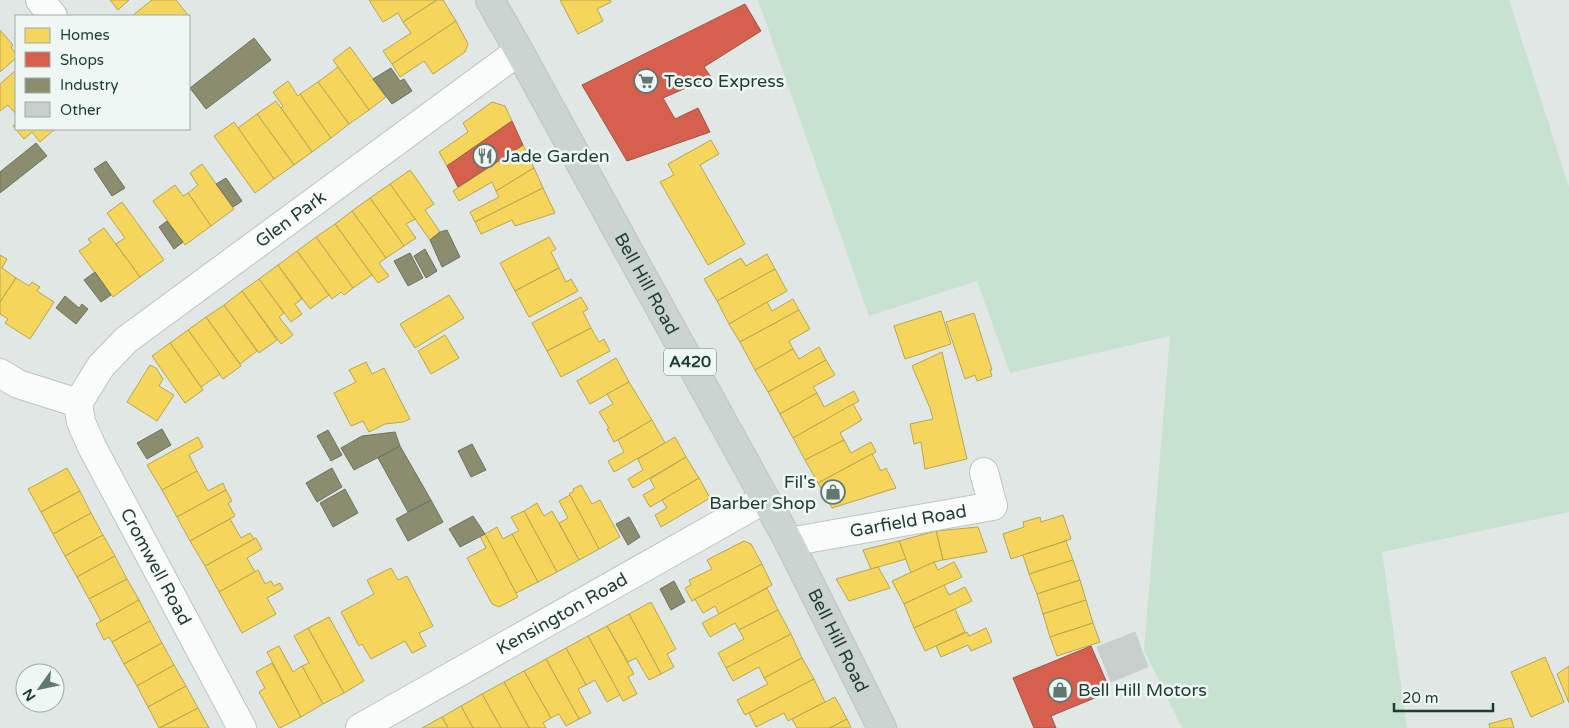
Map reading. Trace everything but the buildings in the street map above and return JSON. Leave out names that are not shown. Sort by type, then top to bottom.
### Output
[{"type":"main road","name":"Bell Hill Road","points":[[490,0],[789,542],[882,728]]},
{"type":"street","points":[[40,0],[52,15]]},
{"type":"street","name":"Glen Park","points":[[78,403],[101,366],[126,340],[519,50]]},
{"type":"street","points":[[0,373],[18,384],[78,403]]},
{"type":"street","name":"Cromwell Road","points":[[78,403],[81,422],[92,447],[242,728]]},
{"type":"street","name":"Garfield Road","points":[[789,542],[993,506],[984,472]]},
{"type":"street","name":"Kensington Road","points":[[360,728],[765,499]]},
{"type":"green space","points":[[758,0],[1509,0],[1569,187],[1569,512],[1382,552],[1407,728],[1182,728],[1144,650],[1170,336],[1010,373],[977,281],[869,316]]},
{"type":"place","name":"Tesco Express","points":[[646,81]]},
{"type":"place","name":"Jade Garden","points":[[485,156]]},
{"type":"place","name":"Fil's Barber Shop","points":[[833,492]]},
{"type":"place","name":"Bell Hill Motors","points":[[1060,690]]}]
